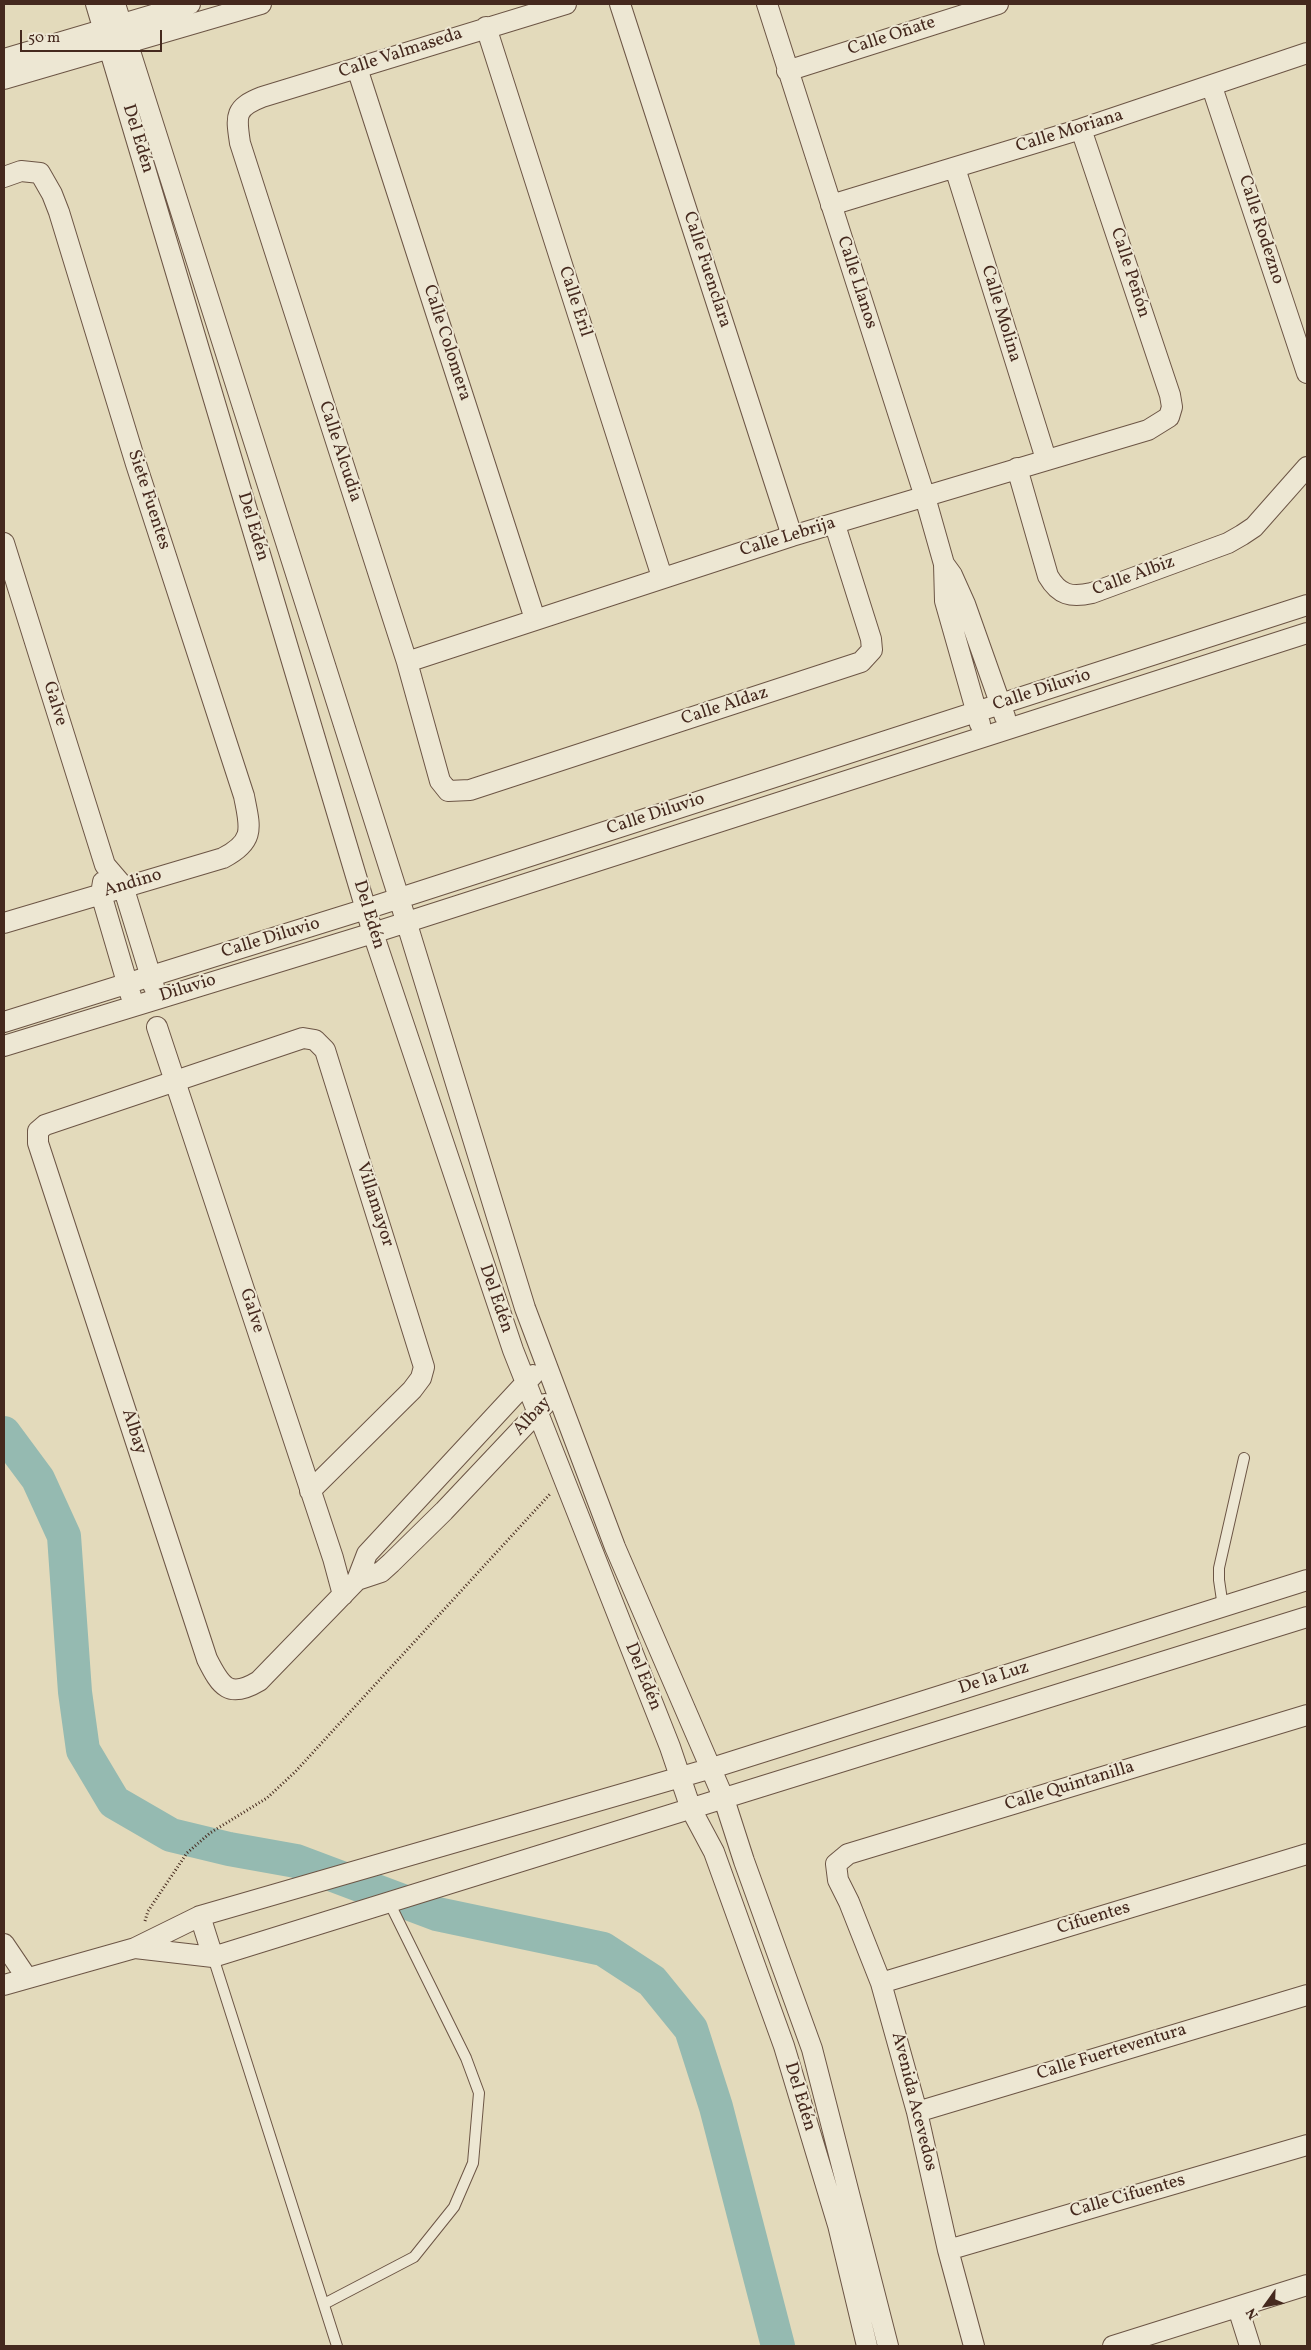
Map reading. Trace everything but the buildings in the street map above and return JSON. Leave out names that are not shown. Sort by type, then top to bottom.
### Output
[{"type":"street","name":"Del Edén","points":[[96,4],[113,26]]},
{"type":"street","name":"Del Edén","points":[[115,4],[113,26],[118,46],[373,934],[512,1350],[681,1778],[691,1809],[714,1852],[784,2046],[838,2225],[867,2346]]},
{"type":"street","points":[[4,59],[190,4]]},
{"type":"street","points":[[4,79],[260,4]]},
{"type":"street","name":"Calle Valmaseda","points":[[239,111],[262,97],[566,4]]},
{"type":"street","name":"Calle Fuenclara","points":[[620,4],[792,536]]},
{"type":"street","name":"Calle Llanos","points":[[767,4],[925,497],[944,564]]},
{"type":"street","name":"Calle Oñate","points":[[787,71],[998,4]]},
{"type":"street","name":"Calle Eril","points":[[486,27],[662,578]]},
{"type":"street","name":"Del Edén","points":[[118,46],[399,898],[522,1298],[615,1547],[724,1799],[744,1861],[812,2049],[888,2346]]},
{"type":"street","name":"Calle Moriana","points":[[831,205],[1081,129],[1212,87],[1307,53]]},
{"type":"street","name":"Calle Colomera","points":[[358,68],[535,619]]},
{"type":"street","name":"Calle Rodezno","points":[[1212,87],[1307,373]]},
{"type":"street","name":"Calle Alcudia","points":[[239,111],[236,119],[240,143],[407,662],[434,766],[440,780],[448,791]]},
{"type":"street","name":"Calle Peñón","points":[[1081,129],[1170,395],[1172,407],[1169,417]]},
{"type":"street","name":"Calle Molina","points":[[955,168],[1046,459]]},
{"type":"street","name":"Siete Fuentes","points":[[4,177],[21,172],[40,173],[52,194],[59,212],[139,474],[244,796],[250,829]]},
{"type":"street","name":"Calle Lebrija","points":[[407,662],[792,536],[1148,430],[1169,417]]},
{"type":"street","name":"Calle Albiz","points":[[1017,468],[1048,576],[1054,586],[1062,593],[1073,596],[1092,593],[1228,543],[1254,527],[1307,467]]},
{"type":"street","name":"Calle Aldaz","points":[[448,791],[470,790],[861,662],[872,650],[871,640],[834,525]]},
{"type":"street","name":"Galve","points":[[4,543],[105,865]]},
{"type":"street","points":[[944,564],[952,576],[965,604],[1009,730]]},
{"type":"street","points":[[944,564],[945,601],[984,738]]},
{"type":"street","name":"Calle Diluvio","points":[[4,1022],[366,910],[1307,605]]},
{"type":"street","name":"Diluvio","points":[[4,1046],[373,934],[405,922],[1307,633]]},
{"type":"street","name":"Andino","points":[[4,922],[223,858],[242,846],[250,829]]},
{"type":"street","points":[[105,865],[123,886],[157,998]]},
{"type":"street","points":[[105,865],[101,894],[134,1005]]},
{"type":"street","name":"Galve","points":[[157,1028],[168,1083],[310,1491],[343,1595]]},
{"type":"street","name":"Villamayor","points":[[168,1083],[302,1038],[315,1040],[325,1050],[424,1366],[422,1378],[412,1390],[310,1491]]},
{"type":"street","name":"Albay","points":[[168,1083],[45,1125],[38,1131],[38,1143],[201,1640],[216,1676],[224,1687],[232,1690],[247,1688],[259,1680],[343,1595],[357,1580],[367,1554],[545,1362]]},
{"type":"street","name":"Albay","points":[[357,1580],[381,1572],[391,1563],[444,1512],[556,1392]]},
{"type":"street","name":"De la Luz","points":[[135,1948],[200,1916],[681,1778],[1307,1580]]},
{"type":"street","name":"De la Luz","points":[[213,1958],[1307,1617]]},
{"type":"street","name":"Calle Quintanilla","points":[[836,1864],[848,1854],[1307,1715]]},
{"type":"street","name":"Cifuentes","points":[[881,1984],[1307,1854]]},
{"type":"street","name":"Avenida Acevedos","points":[[836,1864],[838,1880],[849,1902],[881,1984],[917,2112],[948,2250],[974,2346]]},
{"type":"street","points":[[4,1984],[135,1948],[213,1958],[200,1916]]},
{"type":"street","points":[[4,1944],[27,1978]]},
{"type":"street","name":"Calle Fuerteventura","points":[[917,2112],[1307,1995]]},
{"type":"street","name":"Calle Cifuentes","points":[[948,2250],[1307,2145]]},
{"type":"street","points":[[1112,2346],[1307,2285]]},
{"type":"street","points":[[1238,2308],[1250,2346]]},
{"type":"lane","points":[[1223,1607],[1219,1568],[1244,1458]]},
{"type":"lane","points":[[324,2304],[414,2257],[454,2207],[472,2163],[479,2093],[466,2058],[389,1902]]},
{"type":"lane","points":[[213,1958],[338,2346]]},
{"type":"path","points":[[135,1948],[148,1912],[187,1853],[210,1833],[267,1798],[296,1772],[563,1480]]},
{"type":"waterway","points":[[4,1433],[38,1479],[64,1536],[75,1692],[83,1750],[114,1802],[171,1835],[229,1849],[296,1861],[437,1914],[603,1949],[652,1981],[691,2029],[716,2107],[778,2346]]}]
